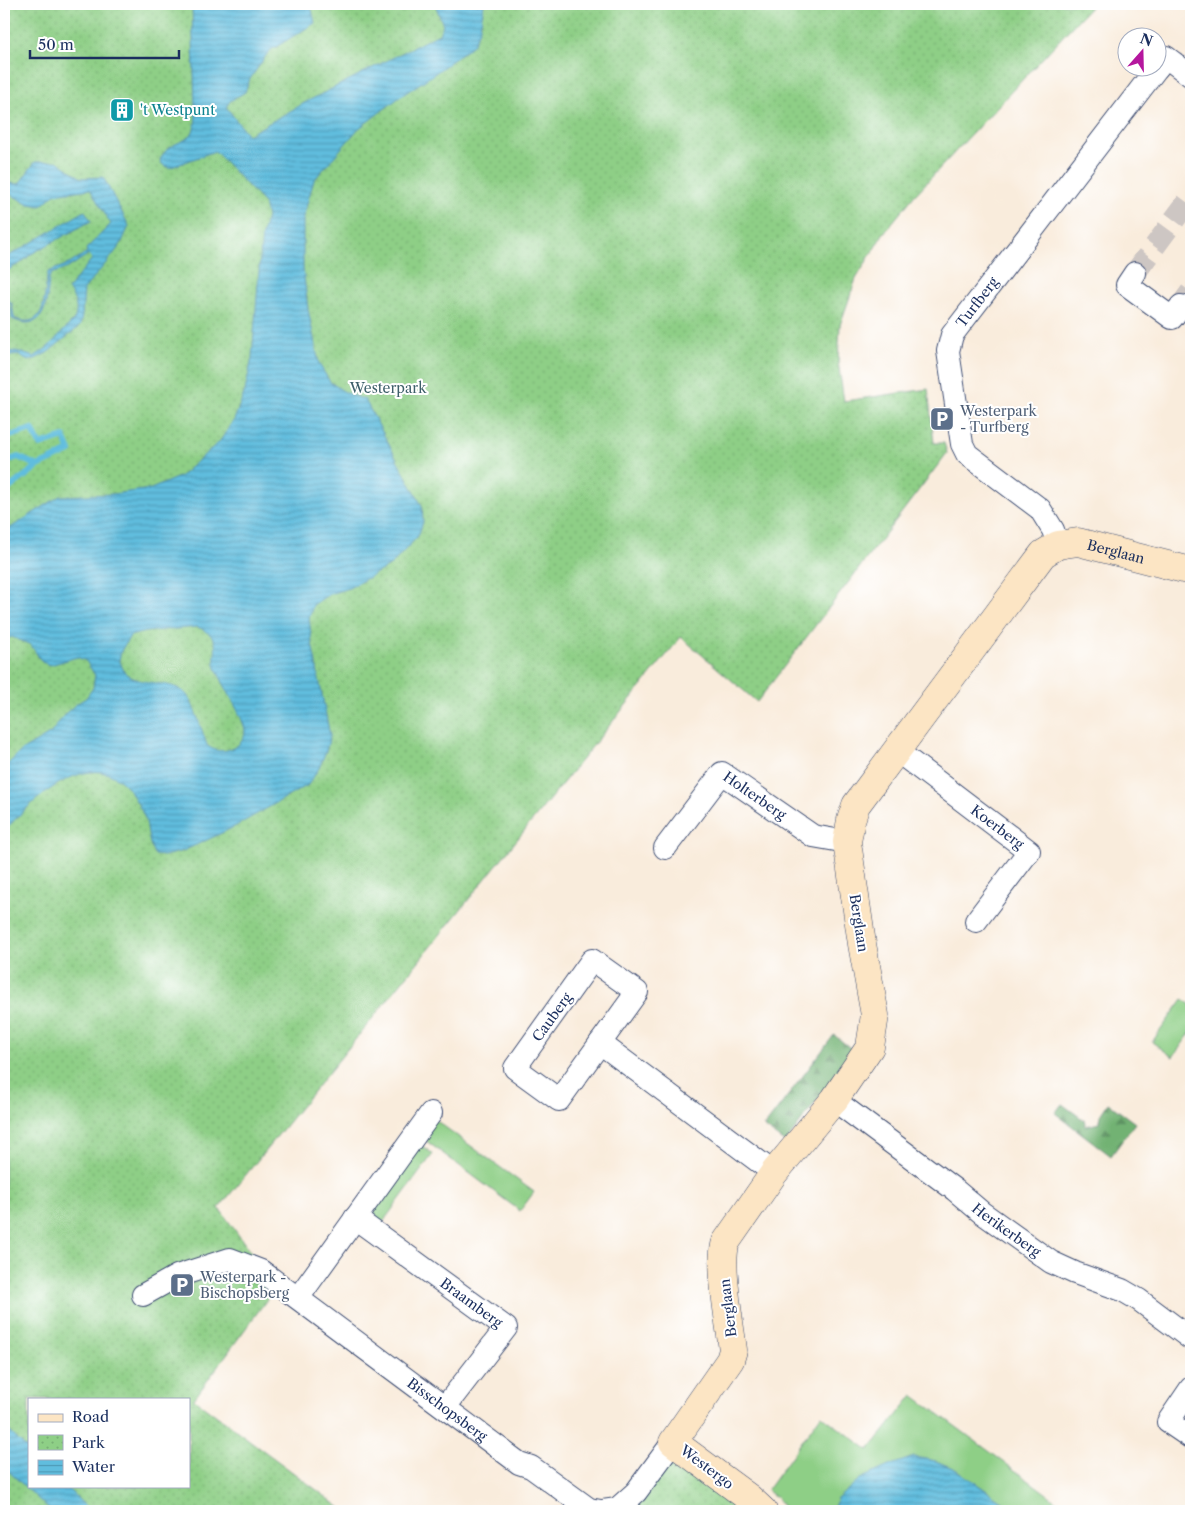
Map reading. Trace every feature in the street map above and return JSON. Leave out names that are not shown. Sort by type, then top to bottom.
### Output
[{"type":"street","name":"Turfberg","points":[[1168,59],[1191,76]]},
{"type":"street","name":"Turfberg","points":[[1058,545],[1053,530],[1040,508],[968,454],[962,444],[948,351],[952,335],[1149,78]]},
{"type":"street","points":[[1136,273],[1127,285],[1172,318],[1180,306]]},
{"type":"street","name":"Berglaan","points":[[673,1442],[730,1360],[733,1350],[723,1250],[726,1242],[774,1173],[834,1100],[870,1047],[875,1015],[847,842],[856,805],[1043,554],[1058,545],[1078,542],[1191,571]]},
{"type":"street","name":"Koerberg","points":[[897,751],[1029,851],[976,921]]},
{"type":"street","name":"Holterberg","points":[[665,848],[722,772],[813,836],[847,842]]},
{"type":"street","name":"Cauberg","points":[[592,960],[637,992],[600,1043],[559,1100],[515,1068],[592,960]]},
{"type":"street","points":[[600,1043],[774,1173]]},
{"type":"street","name":"Herikerberg","points":[[834,1100],[955,1190],[981,1212],[1051,1262],[1122,1290],[1139,1300],[1191,1339]]},
{"type":"street","points":[[298,1298],[431,1113]]},
{"type":"street","name":"Braamberg","points":[[355,1218],[506,1328],[445,1407]]},
{"type":"street","name":"Bisschopsberg","points":[[143,1296],[177,1276],[230,1258],[261,1271],[519,1462],[531,1467],[589,1509],[602,1511],[617,1509],[636,1492],[673,1442]]},
{"type":"street","points":[[1191,1388],[1168,1422],[1190,1437],[1191,1435]]},
{"type":"street","name":"Westergo","points":[[673,1442],[764,1511]]},
{"type":"green space","name":"Westerpark","points":[[4,4],[1093,4],[914,196],[883,234],[856,279],[840,325],[838,362],[844,401],[928,389],[934,443],[944,443],[947,453],[757,702],[681,637],[219,1208],[276,1287],[194,1399],[345,1511],[4,1511]]},
{"type":"green space","points":[[1183,999],[1191,1005],[1191,1032],[1173,1057],[1152,1042]]},
{"type":"green space","points":[[834,1035],[854,1051],[785,1143],[764,1127]]},
{"type":"green space","points":[[1108,1103],[1135,1123],[1111,1156],[1055,1113],[1062,1104],[1084,1120],[1086,1126],[1099,1123],[1100,1115]]},
{"type":"green space","points":[[434,1119],[534,1192],[520,1211],[421,1137]]},
{"type":"green space","points":[[417,1142],[433,1154],[377,1230],[365,1223]]},
{"type":"green space","points":[[913,1395],[1070,1511],[1016,1511],[955,1469],[837,1499],[833,1511],[785,1511],[777,1498],[767,1490],[821,1415],[869,1450]]},
{"type":"green space","points":[[680,1465],[689,1467],[749,1511],[633,1511],[661,1472],[668,1467]]},
{"type":"water","points":[[192,4],[316,4],[311,6],[315,23],[269,51],[250,79],[245,92],[230,101],[226,107],[248,135],[306,102],[439,34],[443,25],[435,4],[484,4],[480,28],[473,45],[358,129],[314,180],[303,217],[303,269],[308,309],[319,364],[330,382],[343,391],[365,400],[422,506],[423,522],[418,536],[391,565],[349,588],[329,594],[313,605],[309,618],[312,643],[330,736],[319,768],[308,785],[234,827],[183,851],[164,856],[155,855],[150,843],[145,819],[136,801],[122,782],[106,773],[88,772],[69,778],[33,802],[4,831],[4,768],[21,751],[51,733],[65,714],[86,698],[93,688],[95,675],[86,661],[77,657],[50,665],[42,662],[31,645],[12,637],[4,639],[4,532],[60,496],[113,494],[151,489],[181,476],[220,441],[234,420],[245,391],[252,358],[262,234],[267,217],[264,203],[215,151],[169,168],[162,164],[160,160],[171,147],[189,136],[194,130],[196,121]],"holes":[[[197,627],[208,632],[215,642],[216,668],[244,726],[244,737],[241,742],[236,747],[224,751],[212,749],[207,745],[195,710],[186,694],[172,686],[137,680],[124,671],[119,660],[121,651],[130,636],[155,631]]]},
{"type":"water","points":[[57,161],[81,178],[103,177],[129,226],[121,244],[84,289],[80,326],[47,353],[35,359],[28,361],[18,355],[4,357],[4,353],[16,351],[34,357],[47,348],[74,320],[76,304],[68,289],[92,259],[89,254],[68,268],[51,274],[42,314],[32,322],[23,323],[12,319],[11,305],[8,302],[4,302],[4,299],[12,304],[15,319],[34,320],[42,308],[48,272],[71,263],[87,252],[86,249],[111,224],[90,189],[54,194],[41,206],[29,204],[4,191],[4,183],[19,184],[35,162]]},
{"type":"water","points":[[85,211],[91,221],[31,254],[21,263],[4,272],[4,259]]},
{"type":"water","points":[[4,1426],[28,1450],[28,1488],[67,1488],[90,1511],[51,1511],[4,1467]]},
{"type":"water","points":[[914,1457],[936,1461],[955,1469],[1016,1511],[833,1511],[837,1499],[860,1479]]},
{"type":"waterway","points":[[4,438],[32,429],[40,445],[64,437],[70,451],[38,466],[4,492]]},
{"type":"waterway","points":[[4,462],[18,457],[38,466]]},
{"type":"tunnel","points":[[1135,273],[1191,197]]},
{"type":"tunnel","points":[[1181,306],[1191,292]]},
{"type":"place","name":"'t Westpunt","points":[[122,110]]},
{"type":"place","name":"Westerpark - Turfberg","points":[[942,419]]},
{"type":"place","name":"Westerpark - Bischopsberg","points":[[182,1285]]}]
